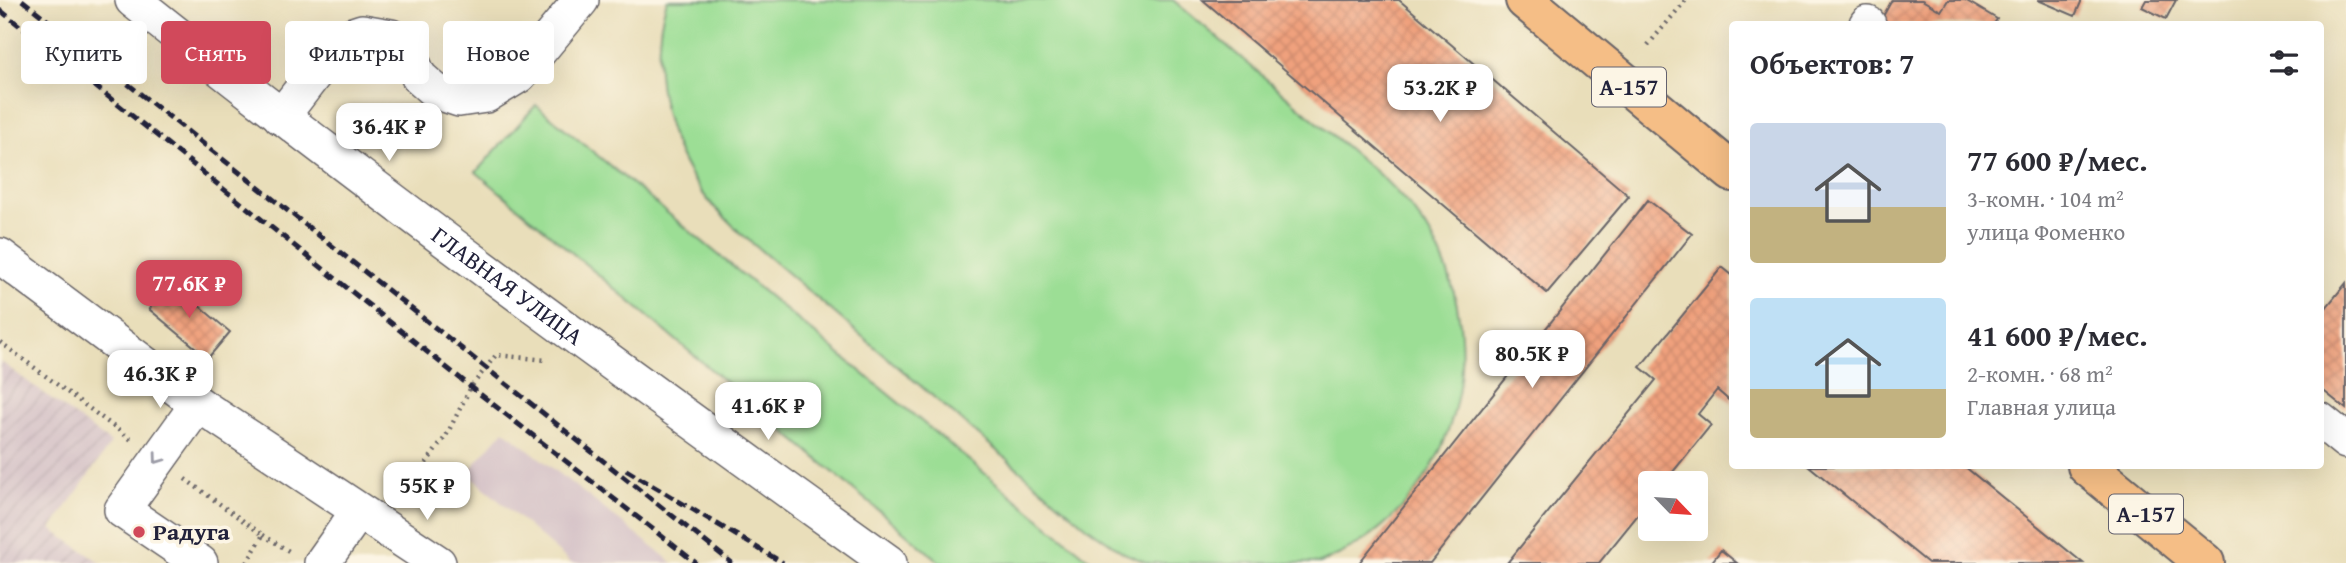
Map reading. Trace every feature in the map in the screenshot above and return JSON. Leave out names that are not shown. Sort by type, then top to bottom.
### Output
[{"type":"main road","name":"А-157","points":[[1525,0],[1729,170]]},
{"type":"main road","name":"А-157","points":[[2091,469],[2205,563]]},
{"type":"street","name":"ГЛАВНАЯ УЛИЦА","points":[[133,0],[281,117],[585,345],[889,563]]},
{"type":"street","points":[[281,117],[341,39],[362,32],[391,37],[410,57],[419,77],[435,91],[459,99],[486,95],[519,75],[581,0]]},
{"type":"street","points":[[0,256],[198,404],[438,563]]},
{"type":"street","points":[[198,404],[122,510],[200,563]]},
{"type":"street","points":[[2324,423],[2346,441]]},
{"type":"street","points":[[309,559],[371,520]]},
{"type":"path","points":[[1648,45],[1686,0]]},
{"type":"path","points":[[371,520],[397,502],[446,436],[471,387],[496,355],[548,360]]},
{"type":"path","points":[[263,535],[309,559]]},
{"type":"shaded area","points":[[0,361],[111,443],[51,529],[101,563],[0,563]]},
{"type":"shaded area","points":[[504,430],[673,563],[571,563],[467,473]]},
{"type":"green space","points":[[667,0],[1173,0],[1383,178],[1414,211],[1433,239],[1454,295],[1461,341],[1459,388],[1448,432],[1428,473],[1400,510],[1364,540],[1320,563],[1148,563],[1124,553],[1087,527],[739,232],[708,200],[684,163],[662,99],[659,54],[661,24]]},
{"type":"green space","points":[[536,105],[1094,563],[941,563],[476,172]]},
{"type":"building","points":[[1203,0],[1399,0],[1629,196],[1547,293]]},
{"type":"building","points":[[1892,0],[1922,0],[1941,11],[1948,0],[1965,0],[1997,19],[1996,21],[1881,20]]},
{"type":"building","points":[[2038,0],[2082,0],[2075,16]]},
{"type":"building","points":[[2146,0],[2176,0],[2166,19],[2142,7]]},
{"type":"building","points":[[1648,200],[1692,234],[1430,563],[1359,563]]},
{"type":"building","points":[[1722,267],[1729,273],[1729,400],[1717,390],[1698,414],[1711,425],[1674,471],[1638,471],[1638,515],[1599,563],[1507,563],[1656,380],[1640,367]]},
{"type":"building","points":[[171,282],[230,332],[208,358],[149,309]]},
{"type":"building","points":[[2346,283],[2346,409],[2324,391],[2324,310]]},
{"type":"building","points":[[1813,469],[1968,469],[2083,563],[1928,563]]},
{"type":"building","points":[[1721,550],[1737,563],[1711,563]]},
{"type":"railway","points":[[22,0],[732,563]]},
{"type":"railway","points":[[0,10],[471,387],[696,563]]},
{"type":"railway","points":[[626,470],[783,563]]},
{"type":"place","name":"Радуга","points":[[139,532]]}]
